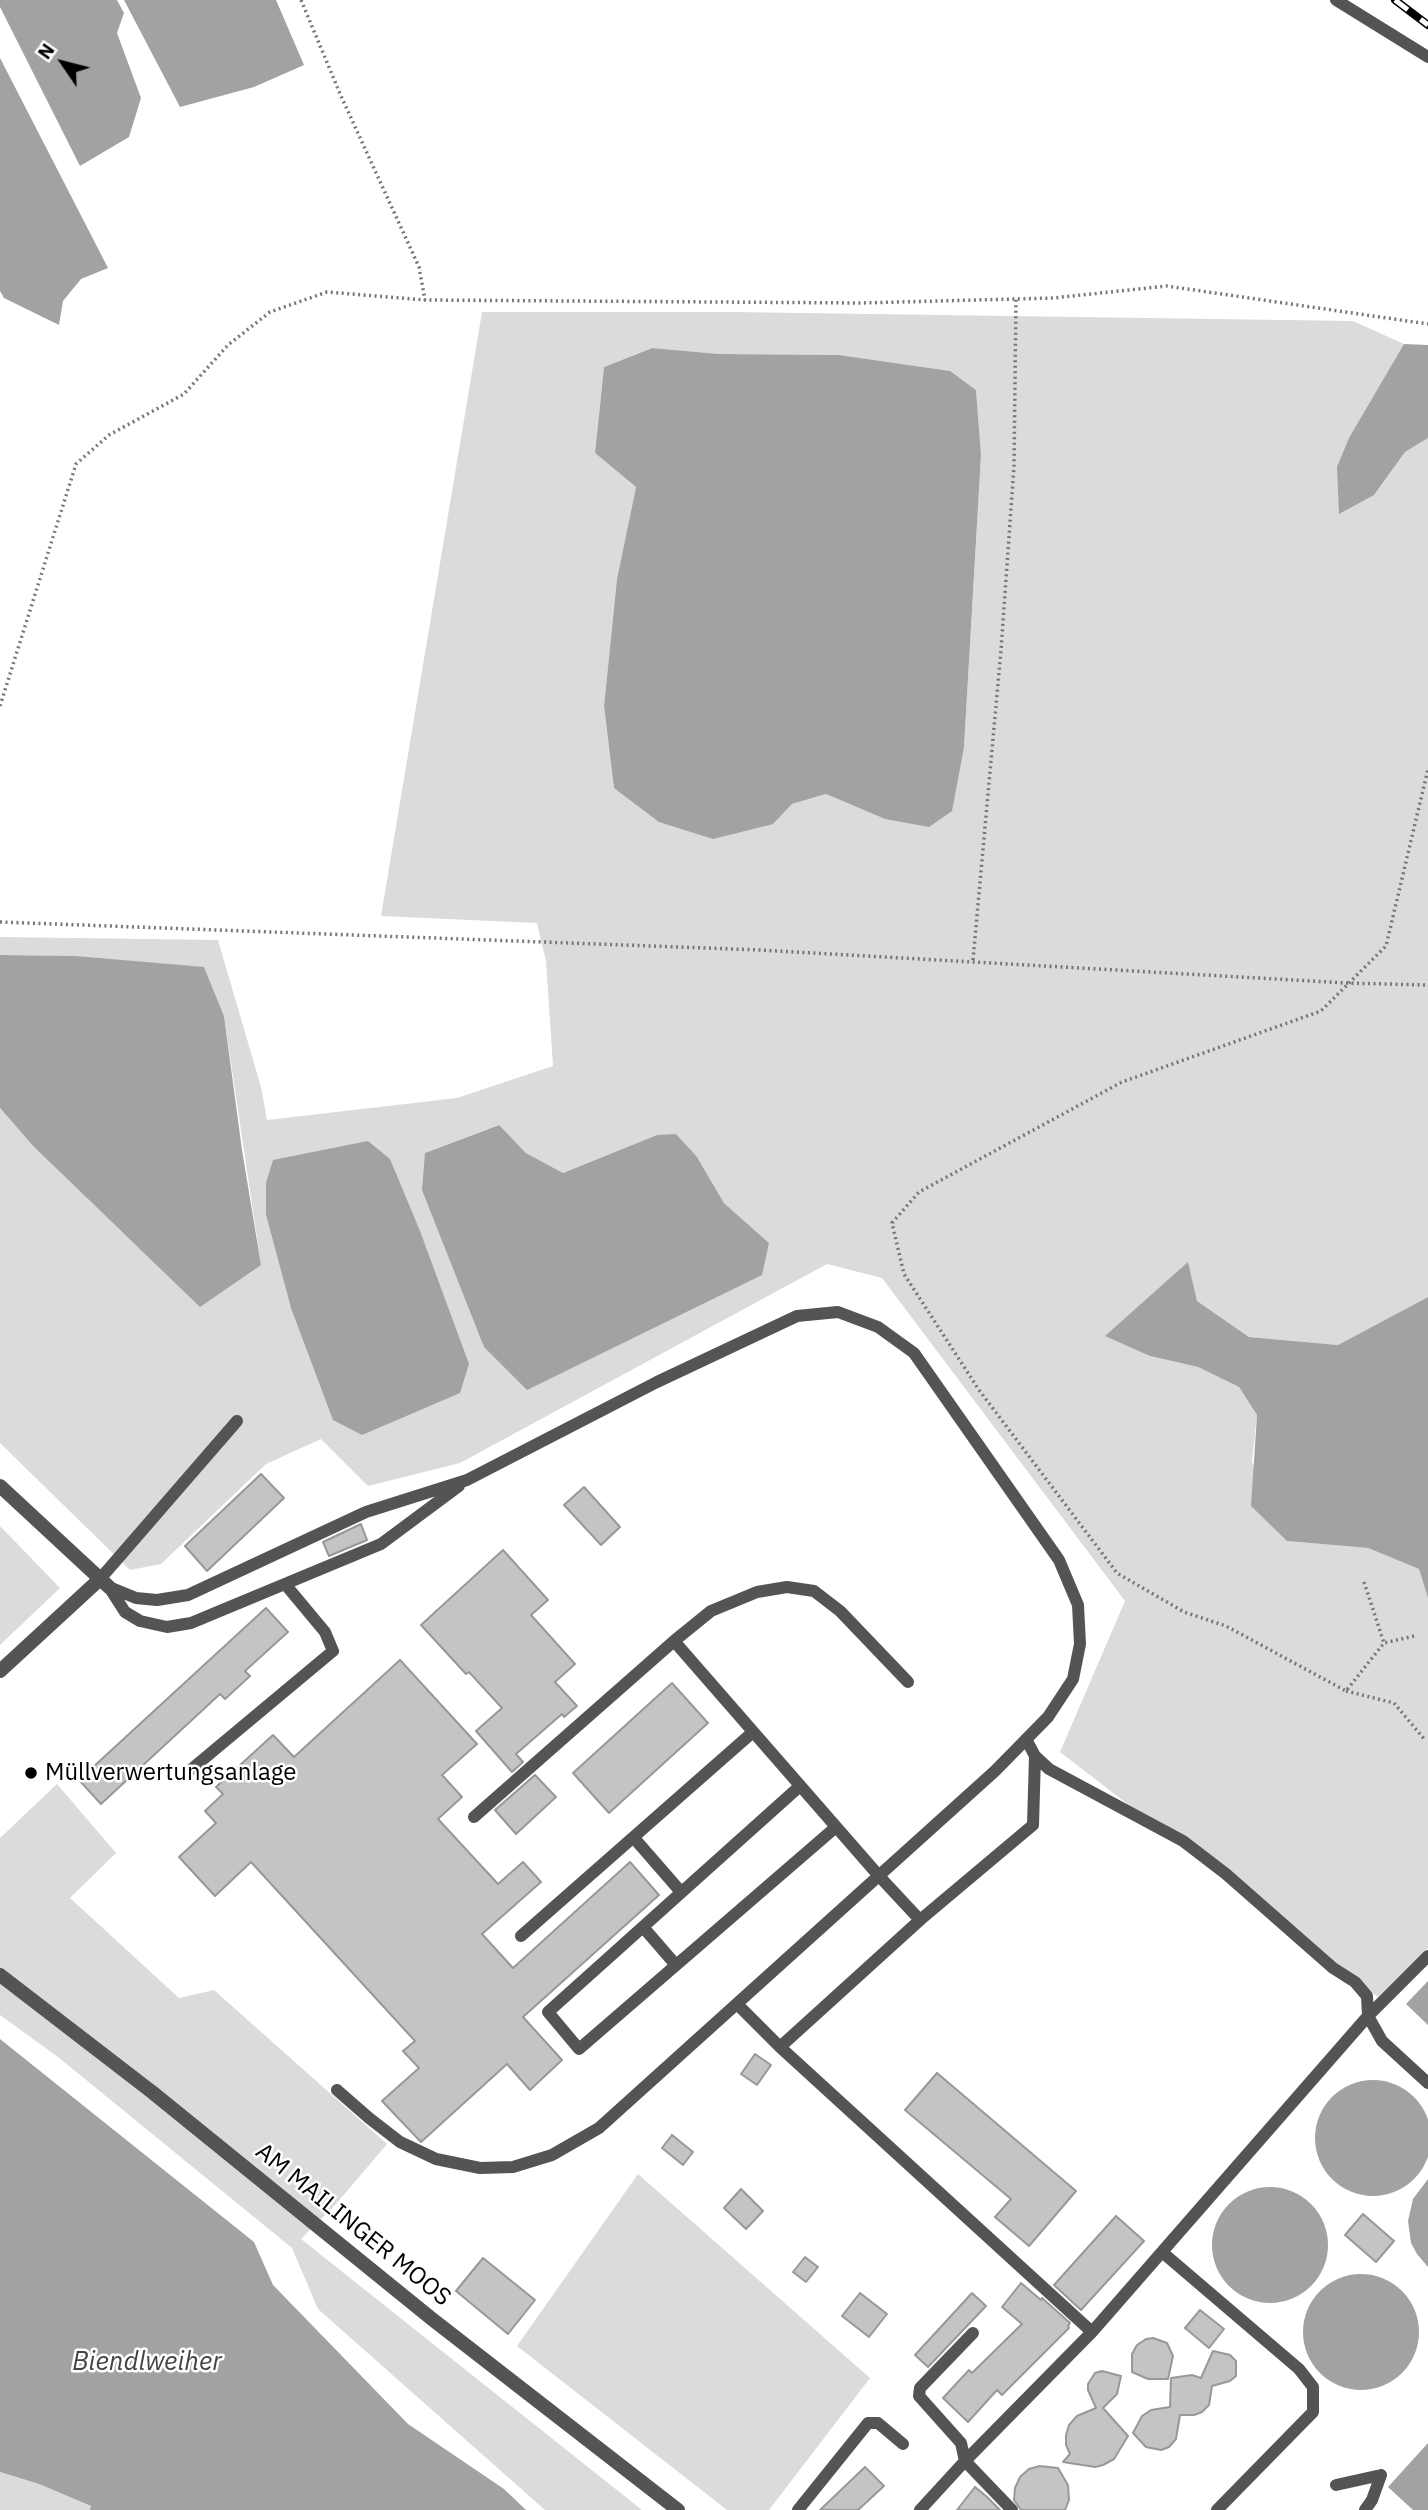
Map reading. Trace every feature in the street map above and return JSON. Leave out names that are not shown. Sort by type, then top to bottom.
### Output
[{"type":"street","points":[[0,1486],[105,1583],[0,1671]]},
{"type":"street","name":"AM MAILINGER MOOS","points":[[0,1975],[152,2091],[432,2319],[678,2510]]},
{"type":"lane","points":[[1336,0],[1428,57]]},
{"type":"lane","points":[[105,1583],[125,1612],[140,1621],[167,1627],[191,1623],[381,1544],[467,1480],[657,1382],[797,1316],[838,1312],[878,1327],[914,1353],[1059,1560],[1078,1605],[1080,1644],[1073,1679],[1048,1717],[995,1771],[599,2128],[552,2155],[513,2167],[480,2168],[436,2159],[400,2142],[337,2090]]},
{"type":"lane","points":[[105,1583],[237,1422]]},
{"type":"lane","points":[[105,1583],[136,1598],[157,1600],[188,1595],[366,1512],[467,1480]]},
{"type":"lane","points":[[188,1772],[333,1651],[325,1632],[285,1584]]},
{"type":"lane","points":[[474,1817],[711,1611],[757,1592],[788,1587],[814,1591],[840,1612],[908,1682]]},
{"type":"lane","points":[[674,1641],[920,1920]]},
{"type":"lane","points":[[521,1936],[753,1732]]},
{"type":"lane","points":[[1026,1739],[1035,1756],[1049,1769],[1183,1841],[1226,1874],[1333,1968],[1354,1982],[1367,1996],[1368,2016],[1382,2041],[1428,2083]]},
{"type":"lane","points":[[780,2047],[920,1920],[1033,1825],[1035,1756]]},
{"type":"lane","points":[[800,1786],[548,2011],[579,2049],[836,1827]]},
{"type":"lane","points":[[634,1838],[681,1892]]},
{"type":"lane","points":[[643,1927],[676,1964]]},
{"type":"lane","points":[[920,2510],[1092,2332],[1368,2016],[1428,1955]]},
{"type":"lane","points":[[738,2005],[780,2047],[1092,2332]]},
{"type":"lane","points":[[1162,2252],[1299,2370],[1313,2387],[1313,2412],[1217,2510]]},
{"type":"lane","points":[[973,2333],[920,2388],[919,2396],[961,2443],[965,2461],[1012,2510]]},
{"type":"lane","points":[[799,2510],[868,2423],[878,2423],[903,2444]]},
{"type":"lane","points":[[1336,2485],[1381,2475],[1372,2500],[1365,2510]]},
{"type":"path","points":[[301,0],[341,96],[419,267],[425,300]]},
{"type":"path","points":[[0,706],[76,464],[110,435],[184,394],[228,345],[270,312],[327,292],[425,300],[861,303],[1053,298],[1167,286],[1428,324]]},
{"type":"path","points":[[973,961],[1001,650],[1014,466],[1016,299]]},
{"type":"path","points":[[1425,1740],[1394,1703],[1346,1691],[1226,1626],[1184,1612],[1117,1573],[979,1390],[904,1273],[892,1223],[919,1192],[1122,1082],[1321,1011],[1386,946],[1428,769]]},
{"type":"path","points":[[0,922],[761,950],[1347,983],[1428,985]]},
{"type":"path","points":[[1364,1582],[1384,1643]]},
{"type":"path","points":[[1346,1691],[1384,1643],[1414,1636]]},
{"type":"shaded area","points":[[482,312],[733,312],[1353,321],[1404,344],[1386,376],[1374,495],[1405,452],[1428,438],[1428,1297],[1338,1345],[1249,1337],[1197,1301],[1188,1263],[1150,1356],[1198,1367],[1239,1387],[1257,1415],[1252,1462],[1287,1541],[1368,1548],[1419,1569],[1428,1598],[1428,1948],[1378,1997],[1060,1752],[1125,1601],[882,1278],[827,1264],[460,1463],[368,1486],[321,1439],[266,1464],[161,1564],[130,1570],[0,1443],[0,1108],[34,1147],[122,1232],[261,1265],[224,1016],[204,968],[76,956],[0,955],[0,937],[218,940],[261,1087],[267,1120],[457,1098],[553,1066],[546,961],[537,923],[381,916]],"holes":[[[651,348],[719,354],[839,355],[949,371],[976,390],[981,455],[964,747],[885,819],[826,794],[792,804],[773,824],[614,788],[604,706],[617,579],[636,487],[595,453],[604,367]],[[498,1125],[526,1153],[563,1173],[657,1135],[697,1157],[724,1203],[769,1243],[425,1153]],[[266,1183],[291,1308],[266,1215]]]},
{"type":"shaded area","points":[[0,1526],[60,1588],[0,1645]]},
{"type":"shaded area","points":[[57,1784],[116,1853],[70,1898],[179,1998],[214,1990],[387,2144],[336,2204],[301,2239],[642,2510],[545,2510],[318,2309],[292,2248],[58,2057],[0,2015],[0,1838]]},
{"type":"shaded area","points":[[638,2174],[870,2378],[769,2510],[727,2510],[517,2346]]},
{"type":"shaded area","points":[[0,2472],[39,2484],[91,2506],[90,2510],[0,2510]]},
{"type":"water","points":[[0,0],[117,0],[124,13],[117,33],[141,98],[129,137],[80,166],[0,7]]},
{"type":"water","points":[[124,0],[276,0],[304,65],[254,87],[180,107]]},
{"type":"water","points":[[0,58],[108,268],[81,279],[63,301],[59,325],[4,298],[0,291]]},
{"type":"water","points":[[1404,344],[1428,345],[1428,438],[1405,452],[1374,495],[1339,514],[1337,467],[1349,438]]},
{"type":"water","points":[[652,348],[719,354],[839,355],[950,371],[976,390],[981,455],[964,747],[952,811],[929,827],[885,819],[826,794],[792,804],[773,824],[713,839],[659,822],[614,788],[604,706],[617,579],[636,487],[595,453],[604,367]]},
{"type":"water","points":[[0,955],[76,956],[204,967],[224,1016],[261,1265],[200,1307],[34,1147],[0,1108]]},
{"type":"water","points":[[499,1125],[526,1153],[563,1173],[657,1135],[676,1134],[697,1157],[724,1203],[769,1243],[762,1275],[527,1390],[484,1347],[422,1190],[425,1153]]},
{"type":"water","points":[[368,1141],[390,1159],[420,1231],[469,1364],[460,1393],[362,1435],[333,1420],[291,1308],[266,1215],[266,1183],[273,1160]]},
{"type":"water","points":[[1188,1262],[1197,1301],[1249,1337],[1338,1345],[1428,1297],[1428,1598],[1419,1569],[1368,1548],[1287,1541],[1251,1506],[1257,1415],[1239,1387],[1198,1367],[1150,1356],[1105,1336]]},
{"type":"water","points":[[1428,1981],[1428,2025],[1406,2004]]},
{"type":"water","name":"Biendlweiher","points":[[0,2039],[254,2242],[273,2285],[408,2424],[504,2489],[526,2510],[90,2510],[91,2506],[39,2484],[0,2472]]},
{"type":"water","points":[[1373,2080],[1395,2085],[1414,2097],[1426,2116],[1431,2138],[1426,2160],[1414,2179],[1395,2191],[1373,2196],[1351,2191],[1332,2179],[1320,2160],[1315,2138],[1320,2116],[1332,2097],[1351,2085]]},
{"type":"water","points":[[1428,2179],[1428,2267],[1411,2243],[1408,2221],[1413,2199]]},
{"type":"water","points":[[1270,2187],[1292,2192],[1311,2204],[1323,2223],[1328,2245],[1323,2267],[1311,2286],[1292,2298],[1270,2303],[1248,2298],[1229,2286],[1217,2267],[1212,2245],[1217,2223],[1229,2204],[1248,2192]]},
{"type":"water","points":[[1361,2274],[1383,2279],[1402,2291],[1414,2310],[1419,2332],[1414,2354],[1402,2373],[1383,2385],[1361,2390],[1339,2385],[1320,2373],[1308,2354],[1303,2332],[1308,2310],[1320,2291],[1339,2279]]},
{"type":"water","points":[[1428,2443],[1428,2510],[1413,2510],[1388,2487]]},
{"type":"building","points":[[261,1474],[284,1498],[207,1571],[185,1546]]},
{"type":"building","points":[[584,1487],[620,1527],[601,1545],[564,1505]]},
{"type":"building","points":[[361,1524],[367,1540],[329,1556],[323,1542]]},
{"type":"building","points":[[503,1550],[548,1600],[531,1615],[575,1664],[555,1682],[577,1706],[564,1717],[562,1714],[516,1754],[523,1762],[512,1772],[476,1731],[502,1708],[421,1625]]},
{"type":"building","points":[[266,1608],[288,1632],[245,1671],[250,1676],[225,1699],[220,1694],[101,1804],[79,1780]]},
{"type":"building","points":[[400,1660],[477,1744],[442,1775],[462,1797],[438,1819],[498,1884],[523,1862],[541,1882],[482,1934],[513,1968],[630,1862],[659,1895],[523,2017],[562,2060],[530,2090],[507,2064],[421,2142],[382,2101],[419,2068],[403,2051],[415,2041],[251,1862],[215,1896],[179,1857],[216,1823],[205,1811],[223,1794],[216,1787],[273,1735],[294,1757]]},
{"type":"building","points":[[672,1683],[708,1723],[609,1813],[573,1773]]},
{"type":"building","points":[[535,1775],[556,1797],[516,1834],[495,1810]]},
{"type":"building","points":[[755,2054],[771,2065],[757,2085],[741,2074]]},
{"type":"building","points":[[937,2073],[1076,2191],[1029,2246],[995,2217],[1011,2199],[905,2110]]},
{"type":"building","points":[[672,2135],[693,2152],[683,2165],[662,2148]]},
{"type":"building","points":[[741,2189],[763,2211],[746,2229],[724,2208]]},
{"type":"building","points":[[1363,2214],[1394,2241],[1376,2262],[1345,2235]]},
{"type":"building","points":[[1116,2216],[1144,2241],[1081,2310],[1054,2285]]},
{"type":"building","points":[[805,2257],[818,2267],[806,2282],[793,2272]]},
{"type":"building","points":[[483,2258],[535,2300],[508,2334],[456,2291]]},
{"type":"building","points":[[1021,2283],[1070,2323],[1069,2328],[1002,2395],[997,2390],[968,2422],[943,2398],[969,2370],[972,2373],[1022,2324],[1002,2307]]},
{"type":"building","points":[[860,2293],[887,2314],[869,2337],[842,2316]]},
{"type":"building","points":[[972,2293],[986,2306],[928,2367],[915,2355]]},
{"type":"building","points":[[1200,2310],[1224,2329],[1209,2348],[1185,2328]]},
{"type":"building","points":[[1153,2338],[1167,2343],[1173,2356],[1168,2379],[1148,2379],[1132,2372],[1132,2354],[1137,2345]]},
{"type":"building","points":[[1213,2351],[1230,2355],[1236,2361],[1236,2376],[1230,2381],[1212,2386],[1209,2405],[1202,2412],[1180,2415],[1176,2439],[1169,2447],[1161,2450],[1146,2447],[1133,2433],[1142,2416],[1151,2410],[1170,2407],[1171,2378],[1192,2375],[1201,2378]]},
{"type":"building","points":[[1102,2371],[1121,2376],[1117,2394],[1103,2408],[1128,2436],[1114,2459],[1103,2465],[1095,2467],[1063,2462],[1070,2454],[1066,2445],[1069,2425],[1077,2416],[1096,2408],[1088,2384],[1095,2373]]},
{"type":"building","points":[[1040,2466],[1058,2468],[1068,2485],[1069,2500],[1065,2510],[1021,2510],[1014,2500],[1020,2477],[1029,2469]]},
{"type":"building","points":[[865,2467],[884,2486],[858,2510],[820,2510]]},
{"type":"building","points":[[975,2487],[987,2497],[1000,2510],[957,2510]]},
{"type":"railway","points":[[1395,0],[1428,25]]},
{"type":"place","name":"Müllverwertungsanlage","points":[[31,1773]]}]
